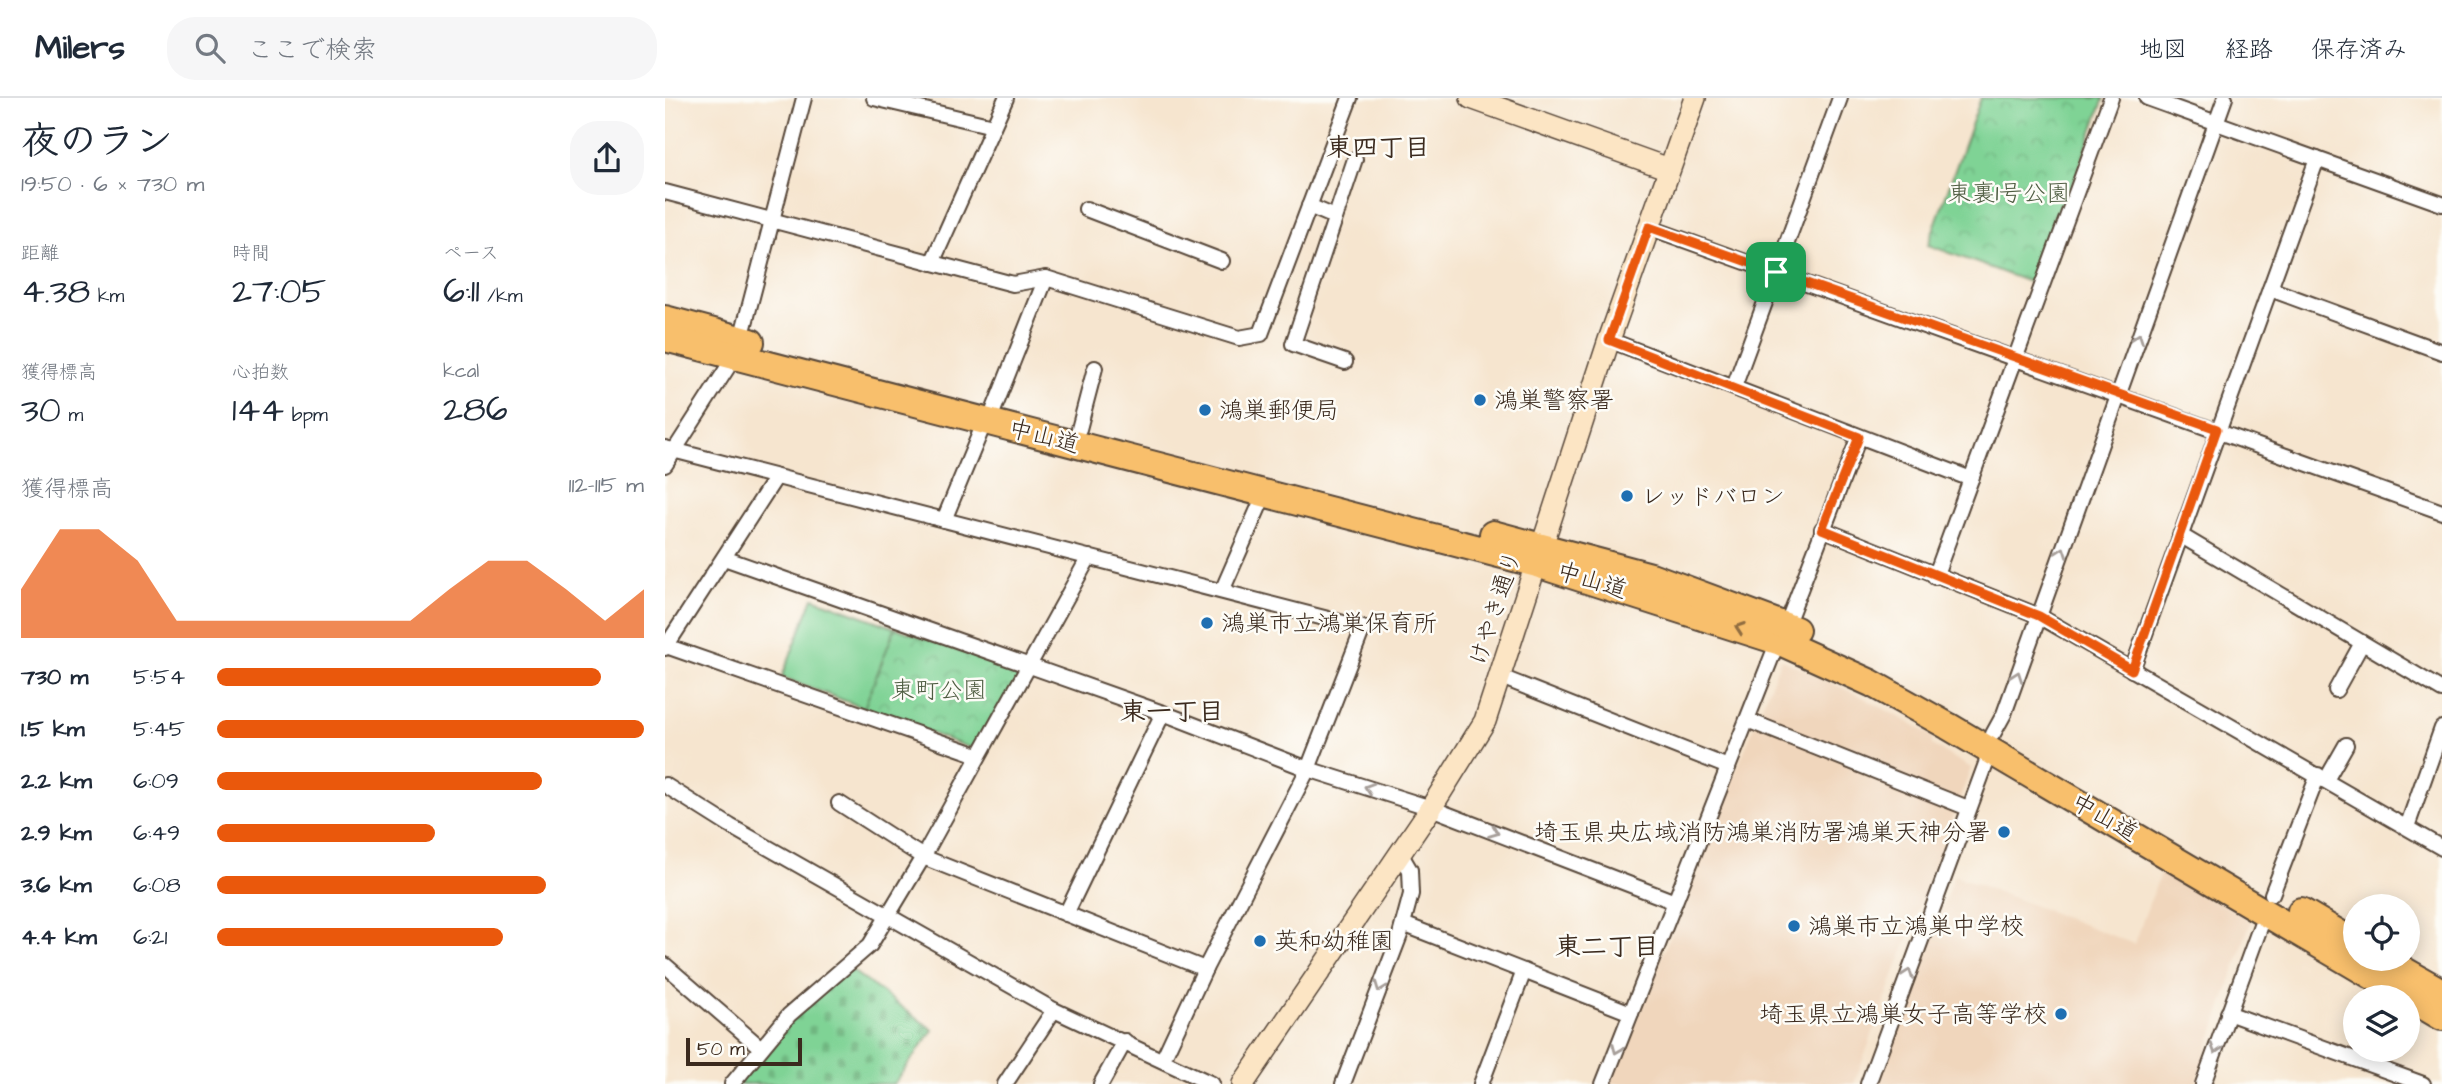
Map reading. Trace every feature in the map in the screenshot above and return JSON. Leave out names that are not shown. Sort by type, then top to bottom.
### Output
[{"type":"highway","name":"中山道","points":[[665,319],[738,348],[1265,493],[1539,555],[1651,576],[1782,634],[1871,683],[1992,742],[2269,903],[2442,1017]]},
{"type":"highway","name":"中山道","points":[[665,338],[738,348]]},
{"type":"highway","name":"中山道","points":[[989,415],[1079,429],[1539,555]]},
{"type":"highway","name":"中山道","points":[[2269,903],[2343,937]]},
{"type":"highway","points":[[2405,971],[2442,992]]},
{"type":"street","points":[[665,465],[670,449],[738,348],[804,98]]},
{"type":"street","points":[[874,98],[993,127]]},
{"type":"street","points":[[932,263],[1006,98]]},
{"type":"street","points":[[665,192],[772,218],[1013,284],[1046,278],[1240,338],[1261,334],[1350,98]]},
{"type":"street","points":[[1471,98],[1669,169]]},
{"type":"street","name":"けやき通り","points":[[1243,1084],[1431,808],[1485,721],[1609,340],[1695,98]]},
{"type":"street","points":[[1734,387],[1840,98]]},
{"type":"street","points":[[1935,577],[2111,98]]},
{"type":"street","points":[[2147,98],[2442,204]]},
{"type":"street","points":[[1868,1084],[2004,714],[2224,98]]},
{"type":"street","points":[[1345,362],[1293,344],[1356,159]]},
{"type":"street","points":[[2132,670],[2217,429],[2317,159]]},
{"type":"street","points":[[1309,206],[1335,217]]},
{"type":"street","points":[[1086,209],[1222,261]]},
{"type":"street","points":[[1649,227],[2442,512]]},
{"type":"street","points":[[944,520],[1046,278]]},
{"type":"street","points":[[2270,289],[2442,352]]},
{"type":"street","points":[[1609,340],[1971,479]]},
{"type":"street","points":[[1079,429],[1094,368]]},
{"type":"street","points":[[1603,1084],[1859,437]]},
{"type":"street","points":[[670,449],[1363,628],[1308,769],[1205,969],[1163,1059]]},
{"type":"street","points":[[776,477],[666,647],[978,755]]},
{"type":"street","points":[[1222,591],[1265,493]]},
{"type":"street","points":[[1822,529],[1935,577],[2039,616],[2442,848]]},
{"type":"street","points":[[2180,535],[2442,690]]},
{"type":"street","points":[[733,1084],[789,1015],[870,946],[923,857],[1089,557]]},
{"type":"street","points":[[724,558],[1163,713],[1308,769],[1431,808],[1675,902]]},
{"type":"street","points":[[2336,690],[2362,643]]},
{"type":"street","points":[[1501,677],[1728,767]]},
{"type":"street","points":[[1066,914],[1163,713]]},
{"type":"street","points":[[1747,720],[1968,808]]},
{"type":"street","points":[[2407,827],[2437,760],[2442,728]]},
{"type":"street","points":[[2203,1084],[2269,903],[2322,777],[2346,745]]},
{"type":"street","points":[[666,788],[1055,1010],[1212,1084]]},
{"type":"street","points":[[839,803],[923,857],[1205,969]]},
{"type":"street","points":[[1343,1084],[1403,924],[1411,894],[1411,870],[1400,853]]},
{"type":"street","points":[[1403,924],[1631,1013]]},
{"type":"street","points":[[665,965],[761,1048]]},
{"type":"street","points":[[1481,1084],[1524,971]]},
{"type":"street","points":[[1005,1084],[1055,1010]]},
{"type":"street","points":[[2228,1013],[2423,1084]]},
{"type":"street","points":[[1101,1084],[1125,1041]]},
{"type":"shaded area","name":"鴻巣市立鴻巣中学校","points":[[1781,659],[1864,698],[1932,735],[1932,745],[1971,768],[1854,1084],[1611,1084]]},
{"type":"shaded area","name":"埼玉県立鴻巣女子高等学校","points":[[2162,869],[2251,921],[2196,1084],[1876,1084],[1954,875],[2134,944]]},
{"type":"green space","name":"東裏1号公園","points":[[1981,98],[2104,98],[2037,285],[1928,245]]},
{"type":"green space","name":"東町公園","points":[[813,598],[1015,671],[1018,680],[977,746],[970,748],[782,677]]},
{"type":"green space","points":[[813,598],[895,628],[864,708],[782,677]]},
{"type":"green space","points":[[847,967],[933,1030],[894,1084],[732,1084],[789,1015]]},
{"type":"place","name":"鴻巣警察署","points":[[1480,400]]},
{"type":"place","name":"鴻巣郵便局","points":[[1205,410]]},
{"type":"place","name":"レッドバロン","points":[[1627,496]]},
{"type":"place","name":"鴻巣市立鴻巣保育所","points":[[1207,623]]},
{"type":"place","name":"埼玉県央広域消防鴻巣消防署鴻巣天神分署","points":[[2004,832]]},
{"type":"place","name":"鴻巣市立鴻巣中学校","points":[[1794,926]]},
{"type":"place","name":"英和幼稚園","points":[[1260,941]]},
{"type":"place","name":"埼玉県立鴻巣女子高等学校","points":[[2061,1014]]},
{"type":"district","name":"東四丁目","points":[[1378,147]]},
{"type":"district","name":"東一丁目","points":[[1172,711]]},
{"type":"district","name":"東二丁目","points":[[1607,946]]},
{"type":"route","points":[[1649,227],[1776,272],[2217,429],[2132,670],[2039,616],[1935,577],[1822,529],[1859,437],[1609,340],[1649,227]]}]
